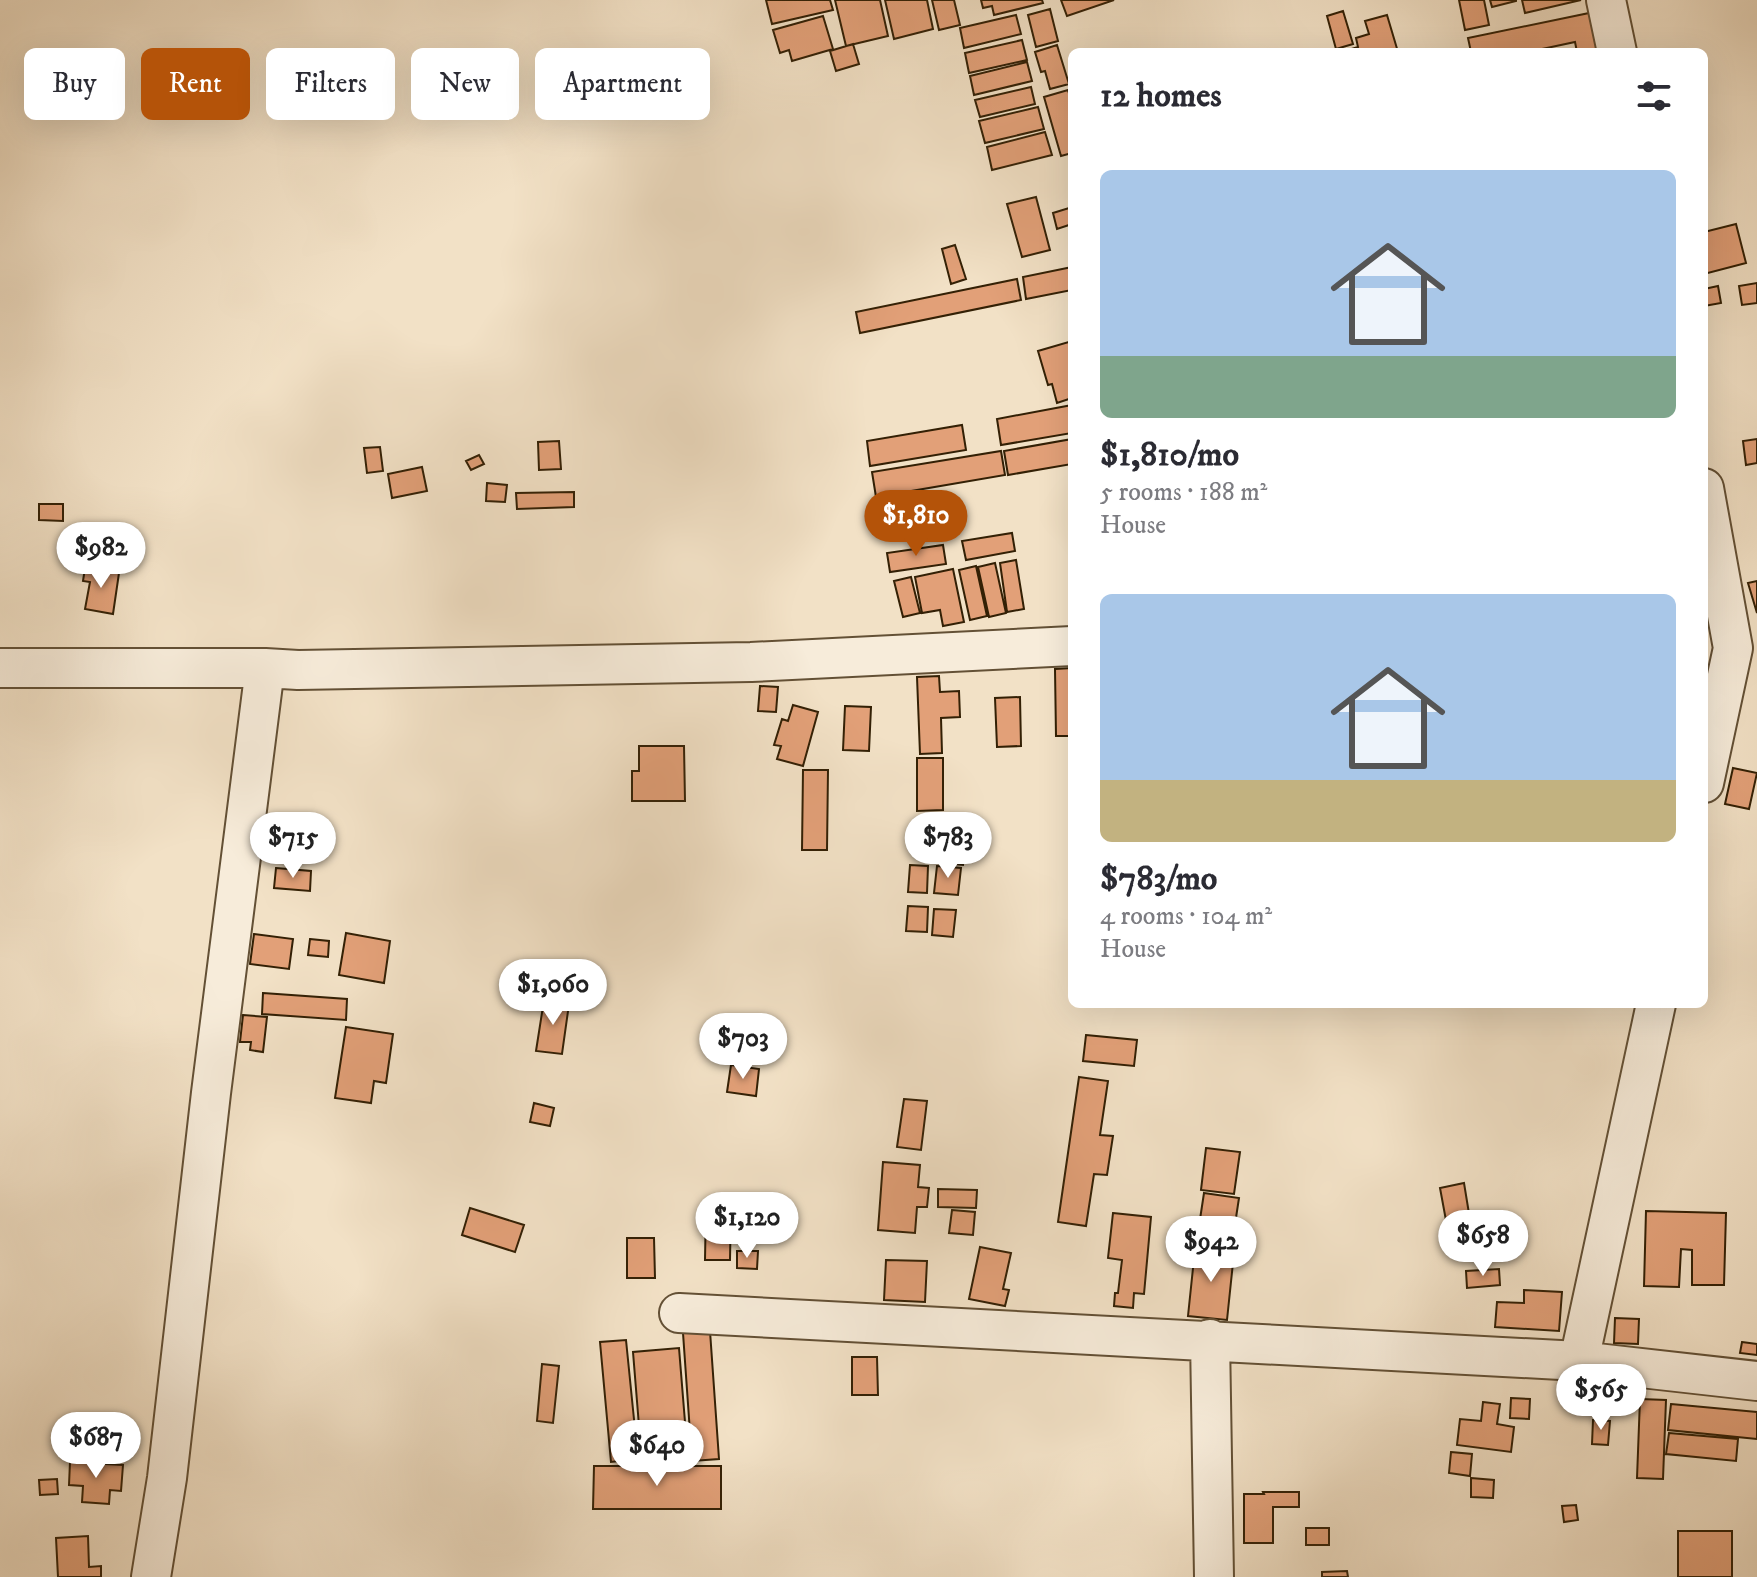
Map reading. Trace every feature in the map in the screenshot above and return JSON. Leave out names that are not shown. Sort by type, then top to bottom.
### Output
[{"type":"street","points":[[1606,0],[1616,48]]},
{"type":"street","points":[[1708,512],[1731,648],[1708,763]]},
{"type":"street","points":[[0,668],[298,670],[751,662],[1068,646]]},
{"type":"street","points":[[151,1577],[167,1478],[211,1093],[265,668]]},
{"type":"street","points":[[1579,1361],[1655,1008]]},
{"type":"street","points":[[679,1313],[1579,1361],[1757,1381]]},
{"type":"street","points":[[1210,1339],[1214,1577]]},
{"type":"building","points":[[766,0],[830,0],[833,10],[772,24]]},
{"type":"building","points":[[835,0],[880,0],[888,36],[846,46]]},
{"type":"building","points":[[885,0],[927,0],[933,29],[894,39]]},
{"type":"building","points":[[932,0],[954,0],[960,25],[939,30]]},
{"type":"building","points":[[981,0],[1042,0],[1043,3],[994,15],[992,6],[983,8]]},
{"type":"building","points":[[1061,0],[1114,0],[1067,16]]},
{"type":"building","points":[[1459,0],[1484,0],[1489,25],[1465,30]]},
{"type":"building","points":[[1490,0],[1516,0],[1516,1],[1492,7]]},
{"type":"building","points":[[1522,0],[1581,0],[1525,13]]},
{"type":"building","points":[[1050,9],[1058,41],[1036,47],[1028,15]]},
{"type":"building","points":[[1343,11],[1353,44],[1336,48],[1327,16]]},
{"type":"building","points":[[1594,12],[1601,48],[1576,48],[1575,42],[1547,48],[1470,48],[1468,38]]},
{"type":"building","points":[[1016,15],[1021,34],[964,48],[960,28]]},
{"type":"building","points":[[1387,15],[1397,48],[1355,48],[1358,47],[1356,38],[1369,34],[1365,21]]},
{"type":"building","points":[[823,16],[833,49],[792,61],[789,50],[780,53],[773,30]]},
{"type":"building","points":[[1022,40],[1027,60],[969,73],[965,53]]},
{"type":"building","points":[[853,44],[859,64],[836,71],[830,51]]},
{"type":"building","points":[[1057,45],[1068,84],[1050,89],[1035,52]]},
{"type":"building","points":[[1027,62],[1032,81],[974,95],[970,76]]},
{"type":"building","points":[[1031,87],[1035,104],[980,117],[975,100]]},
{"type":"building","points":[[1068,90],[1068,154],[1061,156],[1044,97]]},
{"type":"building","points":[[1038,107],[1044,129],[985,143],[979,121]]},
{"type":"building","points":[[1045,132],[1052,155],[992,170],[987,147]]},
{"type":"building","points":[[1036,197],[1050,250],[1022,257],[1007,204]]},
{"type":"building","points":[[1068,208],[1068,225],[1057,229],[1053,213]]},
{"type":"building","points":[[1736,224],[1746,263],[1708,273],[1708,231]]},
{"type":"building","points":[[955,245],[966,279],[951,284],[942,249]]},
{"type":"building","points":[[1068,268],[1068,291],[1026,299],[1023,277]]},
{"type":"building","points":[[1017,279],[1021,300],[860,333],[856,312]]},
{"type":"building","points":[[1757,283],[1757,303],[1742,305],[1739,286]]},
{"type":"building","points":[[1718,286],[1721,303],[1708,305],[1708,288]]},
{"type":"building","points":[[1068,342],[1068,399],[1057,403],[1038,351]]},
{"type":"building","points":[[1068,406],[1068,434],[1001,445],[997,419]]},
{"type":"building","points":[[962,425],[966,450],[870,466],[867,441]]},
{"type":"building","points":[[1757,439],[1757,463],[1746,465],[1743,441]]},
{"type":"building","points":[[1068,440],[1068,465],[1008,475],[1004,451]]},
{"type":"building","points":[[559,441],[561,469],[539,470],[538,442]]},
{"type":"building","points":[[380,447],[383,471],[367,473],[364,448]]},
{"type":"building","points":[[1001,451],[1005,475],[876,497],[872,472]]},
{"type":"building","points":[[479,455],[484,464],[471,470],[466,461]]},
{"type":"building","points":[[422,467],[427,491],[392,498],[388,474]]},
{"type":"building","points":[[487,483],[507,485],[505,502],[486,501]]},
{"type":"building","points":[[574,492],[574,507],[517,509],[516,493]]},
{"type":"building","points":[[39,504],[63,504],[63,521],[39,520]]},
{"type":"building","points":[[1012,533],[1015,551],[966,560],[962,541]]},
{"type":"building","points":[[943,545],[946,564],[890,572],[887,553]]},
{"type":"building","points":[[1016,560],[1024,609],[1007,612],[1000,563]]},
{"type":"building","points":[[995,563],[1006,613],[989,617],[978,567]]},
{"type":"building","points":[[976,566],[987,616],[970,620],[959,570]]},
{"type":"building","points":[[85,568],[119,573],[113,614],[85,609],[90,582],[83,581]]},
{"type":"building","points":[[953,569],[964,622],[943,626],[940,610],[922,613],[915,577]]},
{"type":"building","points":[[911,577],[920,613],[903,617],[894,581]]},
{"type":"building","points":[[1757,581],[1757,613],[1748,583]]},
{"type":"building","points":[[1068,668],[1068,736],[1056,736],[1055,669]]},
{"type":"building","points":[[939,676],[940,692],[959,691],[960,717],[941,718],[942,753],[920,754],[917,677]]},
{"type":"building","points":[[760,686],[778,687],[776,712],[758,711]]},
{"type":"building","points":[[1020,697],[1021,746],[997,747],[995,698]]},
{"type":"building","points":[[793,705],[818,712],[803,766],[777,759],[781,746],[774,745],[782,719],[788,721]]},
{"type":"building","points":[[845,706],[871,707],[869,751],[843,750]]},
{"type":"building","points":[[639,746],[684,746],[685,801],[632,801],[632,771],[639,771]]},
{"type":"building","points":[[917,758],[943,758],[943,810],[917,811]]},
{"type":"building","points":[[1733,768],[1757,773],[1749,809],[1725,804]]},
{"type":"building","points":[[803,770],[828,770],[827,850],[802,850]]},
{"type":"building","points":[[936,840],[965,842],[963,865],[934,862]]},
{"type":"building","points":[[910,865],[928,866],[927,893],[908,892]]},
{"type":"building","points":[[937,866],[961,868],[958,895],[934,893]]},
{"type":"building","points":[[276,868],[311,871],[310,891],[274,888]]},
{"type":"building","points":[[908,906],[928,907],[927,932],[906,931]]},
{"type":"building","points":[[934,909],[956,910],[953,937],[932,935]]},
{"type":"building","points":[[346,933],[390,941],[384,983],[339,975]]},
{"type":"building","points":[[254,934],[293,939],[289,969],[250,964]]},
{"type":"building","points":[[310,939],[329,941],[328,957],[308,955]]},
{"type":"building","points":[[554,979],[577,983],[575,997],[552,993]]},
{"type":"building","points":[[263,993],[347,999],[346,1020],[262,1014]]},
{"type":"building","points":[[544,1000],[569,1004],[562,1054],[536,1051]]},
{"type":"building","points":[[243,1015],[267,1017],[263,1052],[250,1050],[251,1042],[240,1042]]},
{"type":"building","points":[[346,1027],[393,1034],[386,1083],[374,1081],[371,1103],[335,1098]]},
{"type":"building","points":[[1086,1035],[1137,1040],[1134,1066],[1083,1061]]},
{"type":"building","points":[[731,1065],[759,1069],[756,1096],[727,1092]]},
{"type":"building","points":[[1079,1077],[1108,1081],[1100,1135],[1113,1136],[1107,1175],[1094,1174],[1086,1226],[1058,1222]]},
{"type":"building","points":[[904,1099],[927,1101],[921,1150],[897,1147]]},
{"type":"building","points":[[534,1103],[554,1108],[550,1126],[530,1122]]},
{"type":"building","points":[[1206,1148],[1240,1152],[1234,1194],[1201,1190]]},
{"type":"building","points":[[883,1162],[920,1165],[918,1187],[929,1188],[927,1207],[917,1207],[915,1233],[878,1230]]},
{"type":"building","points":[[1464,1183],[1473,1238],[1450,1242],[1440,1188]]},
{"type":"building","points":[[938,1189],[977,1190],[976,1208],[938,1207]]},
{"type":"building","points":[[1204,1193],[1239,1198],[1232,1244],[1197,1239]]},
{"type":"building","points":[[706,1205],[731,1206],[730,1260],[705,1260]]},
{"type":"building","points":[[470,1208],[524,1225],[515,1252],[462,1235]]},
{"type":"building","points":[[952,1210],[975,1212],[973,1235],[949,1233]]},
{"type":"building","points":[[1646,1211],[1726,1213],[1724,1285],[1692,1285],[1692,1250],[1681,1249],[1679,1287],[1644,1286]]},
{"type":"building","points":[[1113,1213],[1151,1217],[1144,1294],[1134,1293],[1133,1308],[1114,1306],[1122,1260],[1108,1258]]},
{"type":"building","points":[[627,1238],[654,1238],[655,1278],[627,1278]]},
{"type":"building","points":[[980,1247],[1011,1253],[1003,1289],[1009,1290],[1005,1306],[969,1299]]},
{"type":"building","points":[[1195,1249],[1234,1253],[1227,1320],[1188,1316]]},
{"type":"building","points":[[737,1251],[758,1251],[757,1269],[737,1268]]},
{"type":"building","points":[[886,1260],[927,1261],[925,1302],[884,1300]]},
{"type":"building","points":[[1499,1269],[1500,1285],[1467,1288],[1466,1271]]},
{"type":"building","points":[[1524,1290],[1562,1292],[1559,1331],[1495,1327],[1497,1302],[1524,1303]]},
{"type":"building","points":[[1615,1318],[1639,1319],[1638,1344],[1614,1343]]},
{"type":"building","points":[[710,1331],[719,1459],[692,1461],[683,1333]]},
{"type":"building","points":[[626,1340],[638,1459],[611,1462],[600,1342]]},
{"type":"building","points":[[1742,1342],[1757,1344],[1757,1355],[1740,1353]]},
{"type":"building","points":[[679,1348],[688,1459],[642,1463],[633,1352]]},
{"type":"building","points":[[852,1357],[877,1357],[878,1395],[852,1395]]},
{"type":"building","points":[[542,1364],[559,1366],[553,1423],[537,1421]]},
{"type":"building","points":[[1511,1398],[1530,1399],[1529,1419],[1510,1418]]},
{"type":"building","points":[[1640,1399],[1666,1400],[1663,1479],[1637,1478]]},
{"type":"building","points":[[1483,1402],[1500,1404],[1497,1424],[1514,1427],[1511,1452],[1457,1445],[1460,1419],[1481,1421]]},
{"type":"building","points":[[1671,1404],[1757,1412],[1757,1439],[1668,1430]]},
{"type":"building","points":[[1593,1420],[1610,1421],[1608,1445],[1592,1444]]},
{"type":"building","points":[[1669,1433],[1738,1439],[1736,1461],[1666,1454]]},
{"type":"building","points":[[1451,1452],[1472,1454],[1470,1476],[1449,1473]]},
{"type":"building","points":[[70,1462],[123,1465],[121,1491],[110,1490],[109,1504],[82,1502],[83,1486],[69,1485]]},
{"type":"building","points":[[594,1466],[721,1466],[721,1509],[593,1509]]},
{"type":"building","points":[[1471,1478],[1494,1480],[1493,1498],[1471,1497]]},
{"type":"building","points":[[57,1479],[58,1494],[40,1495],[39,1480]]},
{"type":"building","points":[[1299,1492],[1299,1507],[1273,1507],[1273,1543],[1244,1543],[1244,1494]]},
{"type":"building","points":[[1576,1505],[1578,1520],[1564,1522],[1562,1506]]},
{"type":"building","points":[[1306,1528],[1329,1528],[1329,1545],[1306,1545]]},
{"type":"building","points":[[1678,1531],[1732,1531],[1732,1577],[1678,1577]]},
{"type":"building","points":[[88,1536],[89,1567],[101,1566],[101,1577],[58,1577],[56,1538]]},
{"type":"building","points":[[1347,1571],[1348,1577],[1322,1577],[1322,1572]]}]
